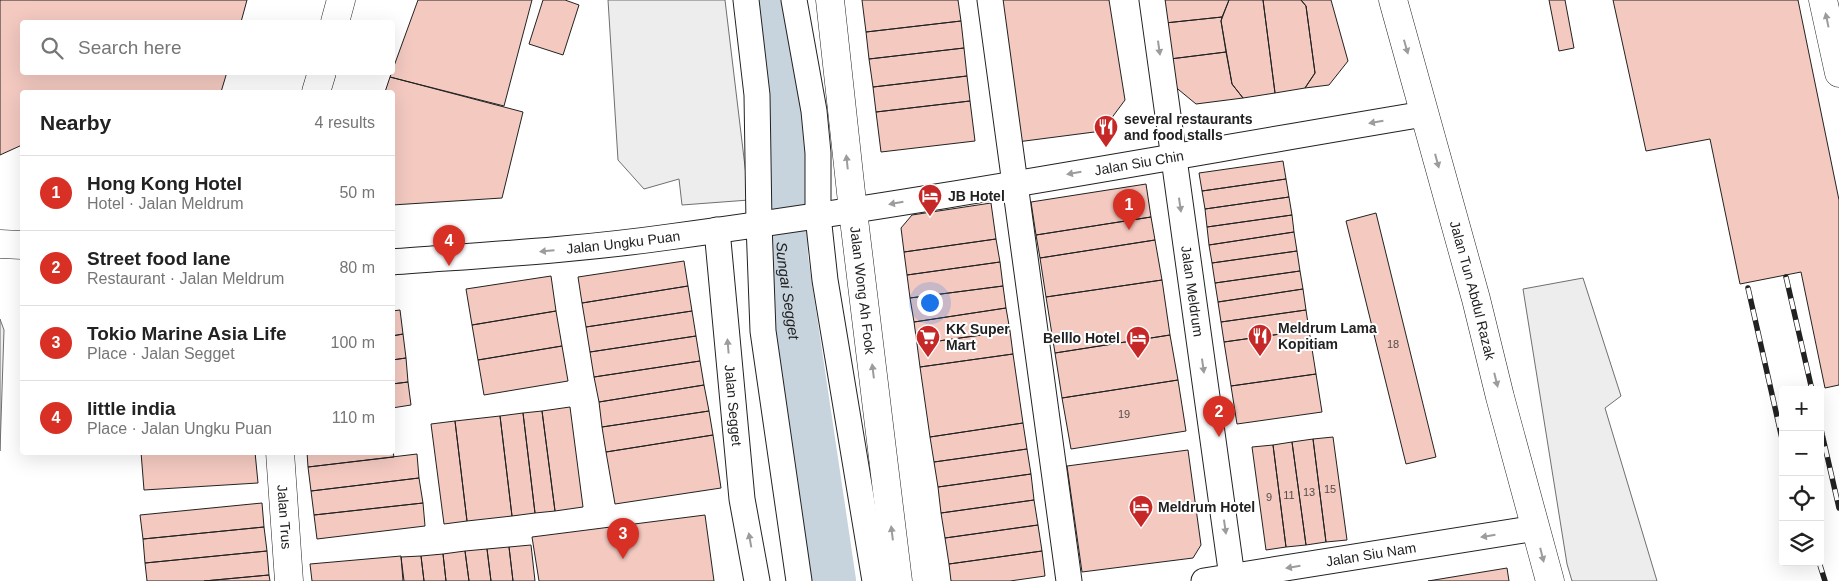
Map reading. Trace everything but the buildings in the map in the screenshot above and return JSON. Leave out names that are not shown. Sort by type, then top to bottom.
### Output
[{"type":"main road","points":[[336,20],[341,0]]},
{"type":"main road","name":"Jalan Wong Ah Fook","points":[[830,0],[853,211],[898,581]]},
{"type":"main road","name":"Jalan Tun Abdul Razak","points":[[1393,0],[1476,299],[1500,397],[1550,581]]},
{"type":"main road","points":[[1823,0],[1839,73]]},
{"type":"main road","points":[[317,90],[321,75]]},
{"type":"main road","name":"Jalan Trus","points":[[280,455],[289,581]]},
{"type":"street","points":[[746,0],[757,95],[763,331],[799,581]]},
{"type":"street","points":[[794,0],[814,111],[818,153],[816,216],[875,581]]},
{"type":"street","points":[[990,0],[1069,581]]},
{"type":"street","name":"Jalan Meldrum","points":[[1152,0],[1234,579]]},
{"type":"street","name":"Jalan Siu Chin","points":[[853,211],[1424,114]]},
{"type":"street","name":"Jalan Ungku Puan","points":[[395,262],[564,249],[669,238],[853,211]]},
{"type":"street","name":"Jalan Segget","points":[[717,230],[742,499],[757,581]]},
{"type":"street","name":"Jalan Siu Nam","points":[[1204,581],[1234,579],[1536,528]]},
{"type":"shaded area","points":[[608,0],[725,0],[749,200],[682,205],[679,179],[644,189],[618,160]]},
{"type":"shaded area","points":[[1583,278],[1621,396],[1605,408],[1657,581],[1572,581],[1567,564],[1523,289]]},
{"type":"shaded area","points":[[0,319],[4,330],[0,451]]},
{"type":"waterway","name":"Sungai Segget","points":[[774,0],[787,105],[781,202],[783,258],[831,581]]},
{"type":"railway","points":[[1786,277],[1811,386]]},
{"type":"railway","points":[[1748,288],[1780,431]]},
{"type":"railway","points":[[1821,431],[1839,508]]},
{"type":"railway","points":[[1820,566],[1825,581]]},
{"type":"place","name":"several restaurants and food stalls","points":[[1106,148]]},
{"type":"place","name":"JB Hotel","points":[[930,217]]},
{"type":"place","name":"Hong Kong Hotel","points":[[1129,230]]},
{"type":"place","name":"little india","points":[[449,266]]},
{"type":"place","name":"Meldrum Lama Kopitiam","points":[[1260,357]]},
{"type":"place","name":"KK Super Mart","points":[[928,358]]},
{"type":"place","name":"Belllo Hotel","points":[[1138,359]]},
{"type":"place","name":"Street food lane","points":[[1219,437]]},
{"type":"place","name":"Meldrum Hotel","points":[[1141,528]]},
{"type":"place","name":"Tokio Marine Asia Life","points":[[623,559]]}]
